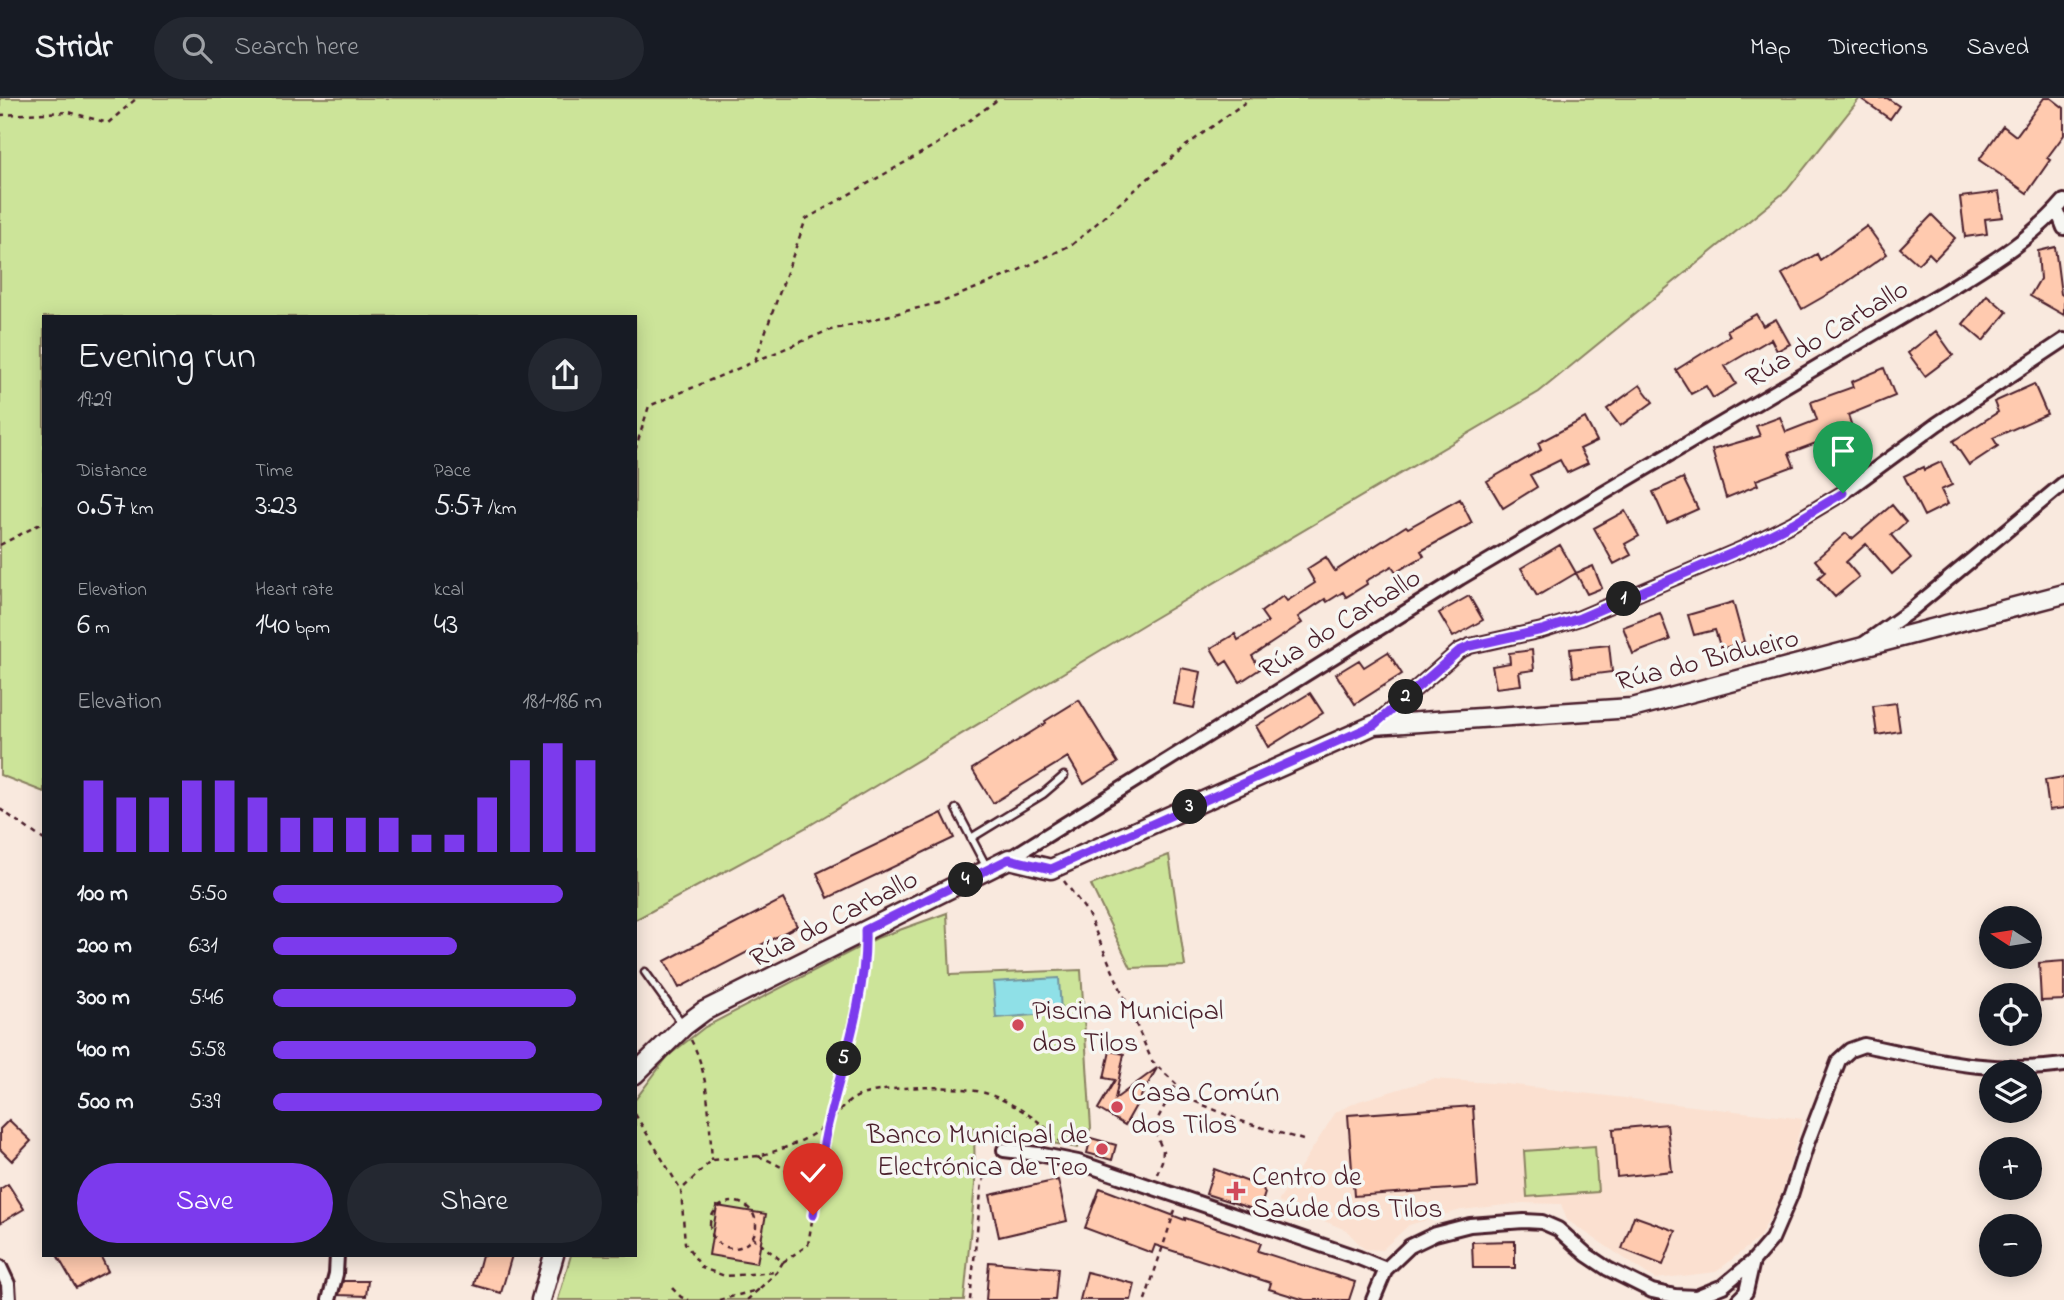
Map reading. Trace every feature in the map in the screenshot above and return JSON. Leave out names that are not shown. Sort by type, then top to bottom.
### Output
[{"type":"street","points":[[2061,205],[2064,228]]},
{"type":"street","name":"Rúa do Carballo","points":[[637,1072],[684,1026],[704,1011],[1009,859],[1460,578],[1955,286],[2010,250],[2061,205]]},
{"type":"street","points":[[1374,725],[1459,651],[1580,618],[1742,549],[1793,523],[1843,493],[1937,424],[2064,340]]},
{"type":"street","points":[[1861,647],[1910,611],[2064,483]]},
{"type":"street","name":"Rúa do Bidueiro","points":[[1009,859],[1051,869],[1374,725],[1632,708],[2064,594]]},
{"type":"street","points":[[1373,1300],[1386,1269],[1410,1246],[1435,1234],[1469,1225],[1524,1221],[1542,1223],[1558,1229],[1587,1255],[1608,1269],[1652,1291],[1696,1297],[1723,1286],[1753,1261],[1772,1239],[1791,1195],[1829,1084],[1839,1060],[1850,1049],[1864,1045],[1963,1066],[1988,1068],[2034,1069],[2064,1065]]},
{"type":"street","points":[[1004,1150],[1078,1162],[1386,1269]]},
{"type":"street","points":[[328,1300],[336,1274],[337,1257]]},
{"type":"street","points":[[541,1300],[553,1257]]},
{"type":"street","points":[[1738,1300],[1746,1292],[1753,1261]]},
{"type":"street","points":[[0,1267],[8,1284],[9,1300]]},
{"type":"lane","points":[[971,838],[1043,794],[1064,776]]},
{"type":"lane","points":[[957,809],[988,869]]},
{"type":"lane","points":[[645,972],[684,1026]]},
{"type":"path","points":[[0,115],[69,112],[108,123],[137,98]]},
{"type":"path","points":[[755,362],[806,219],[937,144],[1000,98]]},
{"type":"path","points":[[637,444],[649,406],[827,331],[942,302],[1013,273],[1073,244],[1183,148],[1251,98]]},
{"type":"path","points":[[0,545],[42,523]]},
{"type":"path","points":[[0,809],[42,839]]},
{"type":"path","points":[[1062,864],[1062,879],[1087,912],[1152,1061],[1194,1101],[1241,1121],[1303,1140]]},
{"type":"path","points":[[747,1300],[777,1272],[783,1262],[808,1245],[828,1123],[856,1011],[866,954],[865,930]]},
{"type":"path","points":[[684,1026],[697,1051],[706,1091],[712,1160]]},
{"type":"path","points":[[1162,1161],[1163,1151],[1155,1132],[1156,1122],[1176,1084]]},
{"type":"path","points":[[681,1190],[712,1160],[758,1156],[791,1147],[828,1123],[853,1099],[890,1088],[949,1088],[989,1094],[1035,1120],[1055,1136],[1078,1162]]},
{"type":"path","points":[[637,1117],[681,1190],[685,1243],[702,1268],[725,1276],[777,1272]]},
{"type":"path","points":[[970,1300],[982,1182],[1004,1150]]},
{"type":"path","points":[[758,1156],[795,1175],[813,1215]]},
{"type":"path","points":[[1145,1300],[1180,1196]]},
{"type":"path","points":[[726,1203],[742,1203],[756,1218],[756,1231],[752,1237],[738,1248],[727,1248],[720,1244],[711,1232],[710,1220],[713,1213],[726,1203]]},
{"type":"path","points":[[752,1237],[783,1262]]},
{"type":"path","points":[[672,1288],[681,1297],[689,1300]]},
{"type":"path","points":[[719,1300],[758,1290]]},
{"type":"shaded area","points":[[1433,1079],[1506,1084],[1803,1119],[1780,1198],[1759,1238],[1716,1272],[1655,1279],[1567,1220],[1561,1204],[1523,1203],[1461,1210],[1409,1225],[1382,1250],[1364,1249],[1346,1230],[1278,1202],[1336,1112],[1359,1101]]},
{"type":"green space","points":[[0,98],[1860,98],[1787,190],[1539,392],[1146,623],[807,827],[637,919],[637,315],[42,315],[42,791],[0,775]]},
{"type":"green space","points":[[1169,855],[1185,966],[1131,968],[1091,885]]},
{"type":"green space","points":[[947,913],[950,975],[1081,970],[1091,1128],[1078,1148],[974,1128],[975,1184],[964,1300],[558,1300],[570,1257],[637,1257],[637,1097],[668,1056],[705,1027],[877,938]]},
{"type":"green space","points":[[1595,1146],[1598,1192],[1527,1197],[1524,1151]]},
{"type":"water","points":[[1059,978],[1061,1013],[996,1018],[993,982]]},
{"type":"building","points":[[1860,98],[1887,98],[1899,106],[1890,119]]},
{"type":"building","points":[[2044,98],[2051,98],[2064,108],[2064,135],[2027,193],[1979,160],[2003,126],[2016,136]]},
{"type":"building","points":[[1999,192],[2003,217],[1985,219],[1987,234],[1965,237],[1960,197]]},
{"type":"building","points":[[1932,215],[1955,238],[1935,259],[1929,253],[1918,264],[1900,248]]},
{"type":"building","points":[[1867,226],[1887,254],[1837,289],[1802,309],[1782,274],[1817,254],[1820,260]]},
{"type":"building","points":[[2055,247],[2061,294],[2064,296],[2064,315],[2030,296],[2040,279],[2038,251]]},
{"type":"building","points":[[1987,295],[2007,312],[1983,341],[1963,324]]},
{"type":"building","points":[[1756,314],[1763,326],[1776,319],[1790,344],[1777,351],[1771,339],[1725,366],[1736,384],[1713,398],[1706,386],[1691,394],[1676,370],[1730,336],[1727,330]]},
{"type":"building","points":[[1936,331],[1953,355],[1925,376],[1908,353]]},
{"type":"building","points":[[1884,368],[1895,396],[1848,415],[1856,438],[1826,448],[1824,440],[1789,453],[1794,466],[1756,480],[1758,485],[1726,498],[1712,450],[1760,436],[1756,426],[1780,417],[1786,432],[1817,420],[1811,402],[1853,387],[1851,382]]},
{"type":"building","points":[[2034,384],[2047,414],[1993,438],[1998,446],[1969,465],[1953,441],[1998,412],[1994,402]]},
{"type":"building","points":[[1640,385],[1653,402],[1620,426],[1607,409]]},
{"type":"building","points":[[1585,418],[1597,441],[1580,449],[1588,463],[1567,473],[1560,460],[1530,475],[1537,487],[1503,508],[1487,481],[1541,450],[1538,443]]},
{"type":"building","points":[[1941,462],[1952,485],[1941,490],[1948,504],[1924,516],[1904,476]]},
{"type":"building","points":[[1683,478],[1698,509],[1667,523],[1653,492]]},
{"type":"building","points":[[1460,499],[1472,523],[1421,551],[1424,556],[1396,572],[1392,566],[1346,597],[1343,592],[1327,602],[1325,599],[1298,617],[1302,623],[1252,656],[1260,669],[1240,682],[1227,661],[1221,665],[1211,648],[1235,634],[1238,640],[1268,622],[1261,612],[1283,596],[1287,601],[1315,583],[1307,569],[1326,557],[1335,571],[1406,526],[1408,528]]},
{"type":"building","points":[[1892,505],[1906,522],[1891,535],[1911,558],[1892,574],[1866,544],[1846,562],[1859,577],[1835,597],[1818,578],[1825,572],[1815,560],[1846,533],[1852,539]]},
{"type":"building","points":[[1625,511],[1639,536],[1625,544],[1631,555],[1614,564],[1594,528]]},
{"type":"building","points":[[1560,545],[1576,573],[1537,596],[1521,568]]},
{"type":"building","points":[[1593,566],[1602,588],[1587,594],[1576,573]]},
{"type":"building","points":[[1469,596],[1483,620],[1453,637],[1439,613]]},
{"type":"building","points":[[1733,602],[1744,642],[1721,649],[1715,630],[1694,635],[1688,615]]},
{"type":"building","points":[[1660,613],[1670,640],[1633,654],[1623,627]]},
{"type":"building","points":[[1609,645],[1612,672],[1573,677],[1570,649]]},
{"type":"building","points":[[1532,650],[1534,670],[1519,672],[1521,685],[1496,688],[1492,666],[1510,663],[1509,653]]},
{"type":"building","points":[[1388,652],[1402,674],[1355,704],[1336,674],[1359,660],[1364,667]]},
{"type":"building","points":[[1181,668],[1201,672],[1194,708],[1174,704]]},
{"type":"building","points":[[1310,693],[1323,713],[1268,747],[1256,726]]},
{"type":"building","points":[[1079,700],[1118,763],[1084,784],[1068,757],[993,803],[972,769]]},
{"type":"building","points":[[1896,703],[1900,731],[1877,735],[1873,706]]},
{"type":"building","points":[[2064,777],[2064,808],[2049,810],[2045,780]]},
{"type":"building","points":[[942,813],[954,838],[828,898],[817,873]]},
{"type":"building","points":[[783,899],[797,926],[679,988],[665,961]]},
{"type":"building","points":[[2064,961],[2064,1000],[2042,1001],[2039,970],[2042,970],[2042,963]]},
{"type":"building","points":[[1110,1051],[1124,1054],[1115,1099],[1157,1068],[1125,1125],[1098,1109],[1115,1080],[1104,1078]]},
{"type":"building","points":[[1473,1106],[1478,1187],[1354,1196],[1348,1115]]},
{"type":"building","points":[[9,1120],[31,1141],[12,1161],[0,1149],[0,1129]]},
{"type":"building","points":[[1667,1124],[1672,1171],[1617,1177],[1613,1129]]},
{"type":"building","name":"Banco Municipal de Electrónica de Teo","points":[[1091,1138],[1116,1145],[1112,1160],[1087,1153]]},
{"type":"building","name":"Centro de Saúde dos Tilos","points":[[1214,1169],[1262,1187],[1265,1193],[1259,1211],[1206,1194]]},
{"type":"building","points":[[1058,1180],[1067,1221],[999,1237],[990,1195]]},
{"type":"building","points":[[8,1184],[24,1209],[0,1223],[0,1189]]},
{"type":"building","points":[[1100,1188],[1185,1220],[1261,1243],[1258,1251],[1355,1282],[1349,1300],[1305,1300],[1269,1289],[1271,1283],[1155,1245],[1152,1253],[1085,1228]]},
{"type":"building","points":[[717,1206],[766,1214],[757,1263],[709,1255]]},
{"type":"building","points":[[1634,1216],[1676,1231],[1663,1265],[1622,1249]]},
{"type":"building","points":[[1515,1241],[1515,1268],[1473,1268],[1472,1242]]},
{"type":"building","points":[[58,1257],[101,1257],[108,1271],[76,1288]]},
{"type":"building","points":[[481,1257],[511,1257],[501,1293],[474,1285]]},
{"type":"building","points":[[989,1262],[1058,1268],[1055,1300],[986,1300]]},
{"type":"building","points":[[1087,1272],[1135,1284],[1131,1300],[1080,1300]]},
{"type":"building","points":[[343,1281],[368,1281],[366,1296],[339,1295]]},
{"type":"place","name":"Piscina Municipal dos Tilos","points":[[1018,1025]]},
{"type":"place","name":"Casa Común dos Tilos","points":[[1117,1107]]},
{"type":"place","name":"Banco Municipal de Electrónica de Teo","points":[[1102,1149]]},
{"type":"place","name":"Centro de Saúde dos Tilos","points":[[1236,1191]]},
{"type":"route","points":[[813,1215],[828,1123],[856,1011],[866,954],[865,930],[1009,859],[1051,869],[1374,725],[1459,651],[1580,618],[1742,549],[1843,493]]}]
